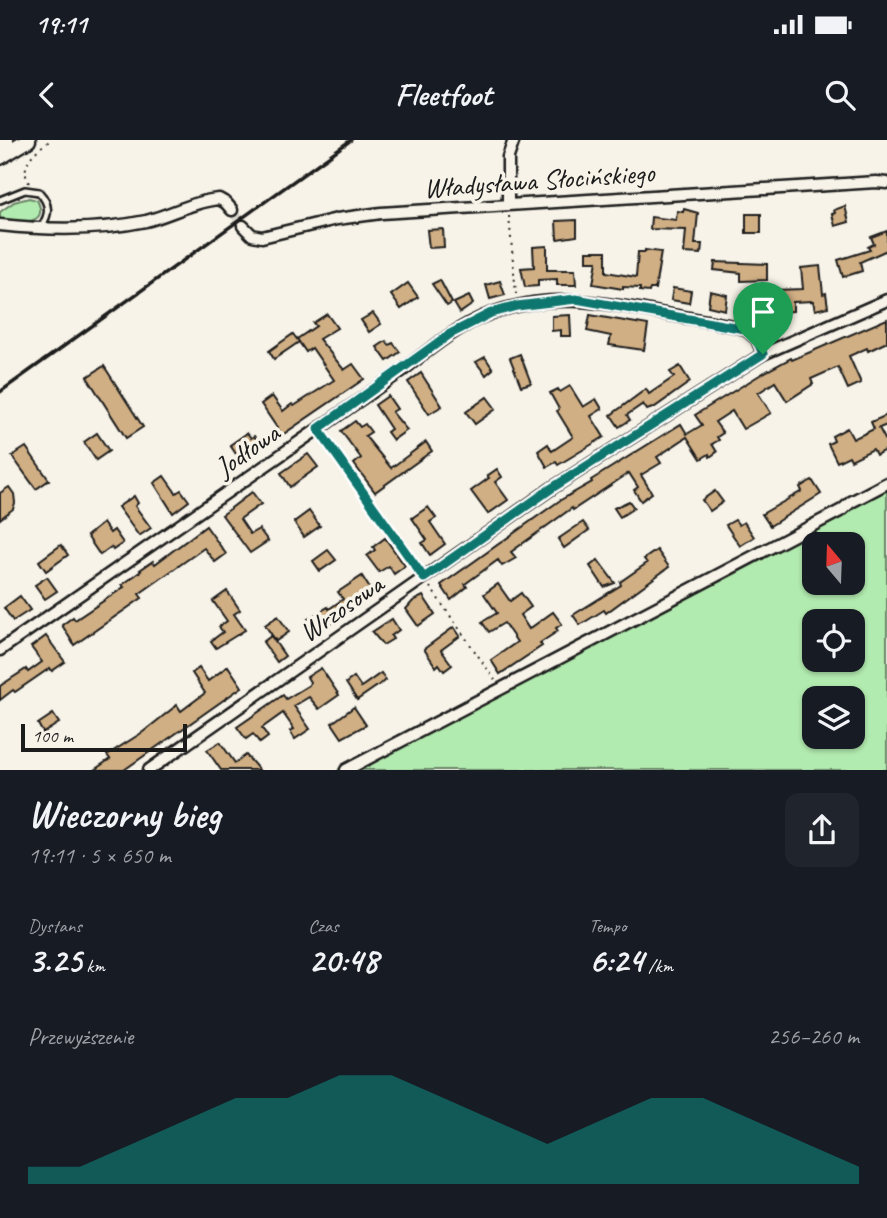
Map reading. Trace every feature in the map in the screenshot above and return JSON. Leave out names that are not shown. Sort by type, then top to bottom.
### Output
[{"type":"main road","points":[[0,143],[6,140]]},
{"type":"main road","points":[[0,157],[28,140]]},
{"type":"street","points":[[508,204],[508,157],[514,140]]},
{"type":"street","name":"Władysława Słocińskiego","points":[[243,226],[252,235],[262,237],[361,215],[887,183]]},
{"type":"street","points":[[0,225],[39,229],[144,221],[219,199],[232,210]]},
{"type":"street","name":"Jodłowa","points":[[0,650],[450,334],[491,313],[517,306],[576,299],[745,329],[757,339],[763,354]]},
{"type":"street","name":"Wrzosowa","points":[[149,770],[552,488],[763,354],[887,300]]},
{"type":"street","points":[[346,770],[842,510],[851,502],[887,483]]},
{"type":"lane","points":[[0,200],[16,192],[32,190],[45,199],[48,216],[39,229]]},
{"type":"path","points":[[32,190],[24,174],[25,168],[33,154],[51,140]]},
{"type":"path","points":[[508,204],[517,306]]},
{"type":"path","points":[[318,429],[501,689]]},
{"type":"green space","points":[[29,198],[37,200],[40,209],[36,219],[22,222],[0,221],[0,212],[14,202]]},
{"type":"green space","points":[[887,488],[887,770],[338,770]]},
{"type":"building","points":[[845,206],[849,222],[835,226],[832,214],[835,213],[834,210]]},
{"type":"building","points":[[684,209],[698,213],[695,244],[702,244],[701,254],[684,253],[686,230],[650,229],[651,217],[676,220],[677,211],[683,212]]},
{"type":"building","points":[[746,214],[761,214],[761,233],[746,233]]},
{"type":"building","points":[[577,220],[577,236],[557,239],[556,221]]},
{"type":"building","points":[[443,229],[444,247],[429,248],[427,230]]},
{"type":"building","points":[[887,231],[887,250],[860,262],[862,271],[843,277],[838,260],[870,250],[868,247],[874,244],[871,237]]},
{"type":"building","points":[[547,246],[547,270],[575,270],[576,285],[557,285],[557,279],[538,280],[538,286],[525,287],[521,268],[534,267],[533,247]]},
{"type":"building","points":[[587,251],[606,251],[606,272],[636,277],[638,252],[661,252],[655,289],[650,289],[649,292],[640,291],[640,288],[623,289],[593,284],[597,261],[587,261]]},
{"type":"building","points":[[715,262],[767,264],[767,280],[741,281],[741,273],[714,270]]},
{"type":"building","points":[[820,266],[823,294],[826,293],[828,307],[815,310],[813,301],[793,302],[793,311],[777,312],[775,290],[803,289],[801,268]]},
{"type":"building","points":[[440,280],[452,303],[447,306],[432,284]]},
{"type":"building","points":[[500,281],[505,295],[490,299],[486,285]]},
{"type":"building","points":[[408,283],[418,297],[401,309],[391,295]]},
{"type":"building","points":[[673,288],[691,291],[689,303],[671,300]]},
{"type":"building","points":[[710,291],[727,295],[725,310],[708,306]]},
{"type":"building","points":[[469,296],[473,304],[460,313],[454,303]]},
{"type":"building","points":[[373,313],[381,324],[369,332],[361,320]]},
{"type":"building","points":[[327,314],[337,328],[319,339],[344,370],[353,364],[364,379],[282,435],[261,404],[272,396],[283,411],[334,380],[312,348],[306,352],[297,339],[316,326],[313,323]]},
{"type":"building","points":[[570,315],[571,336],[561,336],[561,330],[552,331],[552,316]]},
{"type":"building","points":[[590,315],[648,325],[644,350],[609,345],[611,336],[587,331]]},
{"type":"building","points":[[887,319],[887,342],[849,356],[861,383],[848,389],[838,367],[811,379],[813,384],[787,401],[775,382],[758,393],[771,413],[743,429],[732,411],[715,422],[723,433],[717,437],[719,440],[712,444],[717,452],[710,457],[709,454],[701,459],[687,437],[657,457],[661,463],[641,475],[652,493],[641,501],[634,490],[638,487],[629,473],[573,510],[572,508],[511,552],[516,558],[502,566],[498,560],[465,584],[467,587],[451,600],[441,585],[559,501],[681,424],[687,434],[702,425],[695,415],[763,373],[791,358],[792,360]]},
{"type":"building","points":[[293,334],[299,342],[274,359],[269,351]]},
{"type":"building","points":[[386,341],[389,345],[393,343],[400,352],[387,361],[377,347]]},
{"type":"building","points":[[520,354],[531,383],[521,386],[510,358]]},
{"type":"building","points":[[485,357],[493,369],[486,375],[476,362]]},
{"type":"building","points":[[104,366],[143,427],[126,438],[87,377]]},
{"type":"building","points":[[680,366],[690,382],[655,407],[647,410],[643,404],[627,415],[630,420],[619,427],[611,415],[646,389],[649,394],[674,377],[670,372]]},
{"type":"building","points":[[421,373],[442,406],[429,414],[408,382]]},
{"type":"building","points":[[570,386],[583,407],[596,399],[602,409],[591,416],[604,437],[558,465],[556,462],[547,467],[538,451],[548,444],[552,451],[573,437],[557,411],[559,409],[550,393],[558,389],[560,392]]},
{"type":"building","points":[[388,396],[397,409],[392,412],[407,430],[393,440],[387,432],[391,429],[375,405]]},
{"type":"building","points":[[487,397],[496,409],[475,424],[466,412]]},
{"type":"building","points":[[887,415],[887,425],[879,428],[887,443],[887,449],[876,455],[873,449],[851,460],[849,456],[837,462],[828,444],[834,441],[832,436],[847,428],[853,439],[874,429],[871,422]]},
{"type":"building","points":[[355,421],[360,427],[365,424],[371,432],[365,436],[391,468],[426,442],[432,451],[375,492],[354,464],[361,458],[341,431]]},
{"type":"building","points":[[97,433],[109,451],[96,460],[84,442]]},
{"type":"building","points":[[247,433],[260,443],[256,446],[259,450],[242,463],[230,445]]},
{"type":"building","points":[[26,447],[49,480],[36,489],[12,456]]},
{"type":"building","points":[[308,454],[318,467],[290,487],[281,473]]},
{"type":"building","points":[[497,469],[502,477],[495,482],[508,500],[488,514],[471,491]]},
{"type":"building","points":[[164,476],[176,493],[181,490],[189,501],[173,513],[154,483]]},
{"type":"building","points":[[812,480],[821,494],[770,526],[762,514],[802,491],[800,487]]},
{"type":"building","points":[[9,487],[14,494],[15,503],[13,509],[0,519],[0,493]]},
{"type":"building","points":[[715,491],[723,502],[710,511],[702,500]]},
{"type":"building","points":[[252,492],[261,504],[240,519],[250,534],[259,529],[268,541],[250,553],[222,515]]},
{"type":"building","points":[[134,496],[138,503],[135,506],[151,528],[139,536],[118,507]]},
{"type":"building","points":[[629,501],[634,508],[620,517],[614,508]]},
{"type":"building","points":[[428,507],[436,518],[430,522],[445,544],[430,555],[422,543],[427,540],[412,518]]},
{"type":"building","points":[[309,511],[320,526],[304,537],[294,522]]},
{"type":"building","points":[[735,520],[739,525],[744,522],[754,537],[740,546],[726,525]]},
{"type":"building","points":[[583,522],[589,530],[564,548],[558,539]]},
{"type":"building","points":[[103,523],[110,533],[114,530],[123,543],[100,555],[87,536]]},
{"type":"building","points":[[206,526],[226,554],[215,562],[204,548],[139,594],[142,598],[74,645],[62,625],[73,617],[75,620],[124,587],[122,585],[140,570],[153,561],[155,564]]},
{"type":"building","points":[[385,538],[405,566],[394,574],[389,566],[379,572],[367,556],[375,550],[373,547]]},
{"type":"building","points":[[61,545],[68,555],[46,571],[39,561]]},
{"type":"building","points":[[328,550],[336,560],[320,571],[313,561]]},
{"type":"building","points":[[657,550],[669,567],[606,613],[604,610],[580,625],[573,615],[621,585],[620,582],[647,563],[644,559]]},
{"type":"building","points":[[598,560],[615,583],[604,587],[590,566]]},
{"type":"building","points":[[362,576],[372,592],[339,614],[336,620],[318,633],[308,619],[343,599],[338,592]]},
{"type":"building","points":[[47,577],[57,591],[45,599],[35,585]]},
{"type":"building","points":[[498,584],[510,601],[521,593],[531,607],[520,615],[529,629],[553,612],[562,624],[556,628],[558,631],[540,643],[542,646],[500,674],[491,660],[517,642],[504,623],[489,632],[482,622],[497,613],[484,594]]},
{"type":"building","points":[[227,591],[240,610],[234,614],[245,630],[216,648],[211,641],[223,632],[219,627],[227,621],[213,601]]},
{"type":"building","points":[[20,596],[30,610],[13,621],[4,608]]},
{"type":"building","points":[[423,596],[435,614],[418,626],[406,609],[413,601]]},
{"type":"building","points":[[278,616],[289,632],[276,641],[265,625]]},
{"type":"building","points":[[392,619],[399,630],[391,636],[393,639],[383,645],[372,632]]},
{"type":"building","points":[[454,627],[460,636],[441,650],[452,665],[444,671],[439,664],[436,667],[424,649]]},
{"type":"building","points":[[46,636],[65,662],[52,671],[50,668],[0,700],[0,686],[42,662],[31,647]]},
{"type":"building","points":[[271,636],[285,656],[277,662],[263,642]]},
{"type":"building","points":[[228,666],[242,687],[124,770],[94,770],[110,759],[107,755],[143,732],[177,705],[181,711],[205,693],[192,673],[199,668],[208,681]]},
{"type":"building","points":[[321,668],[339,695],[319,709],[309,697],[294,706],[310,729],[295,739],[290,731],[294,729],[283,713],[262,728],[268,737],[260,743],[253,734],[246,739],[237,727],[283,695],[286,699],[309,685],[307,677]]},
{"type":"building","points":[[381,673],[386,680],[357,700],[346,683],[354,677],[361,687]]},
{"type":"building","points":[[354,707],[366,725],[342,738],[332,723]]},
{"type":"building","points":[[53,714],[59,723],[43,733],[38,724]]},
{"type":"building","points":[[220,742],[235,763],[246,755],[259,770],[221,770],[207,750]]},
{"type":"tunnel","points":[[232,210],[243,226]]},
{"type":"railway","points":[[0,392],[351,140]]},
{"type":"route","points":[[576,299],[601,302],[733,326],[745,329],[757,339],[763,354],[552,488],[424,578],[318,429],[450,334],[491,313],[540,302],[576,299]]}]
